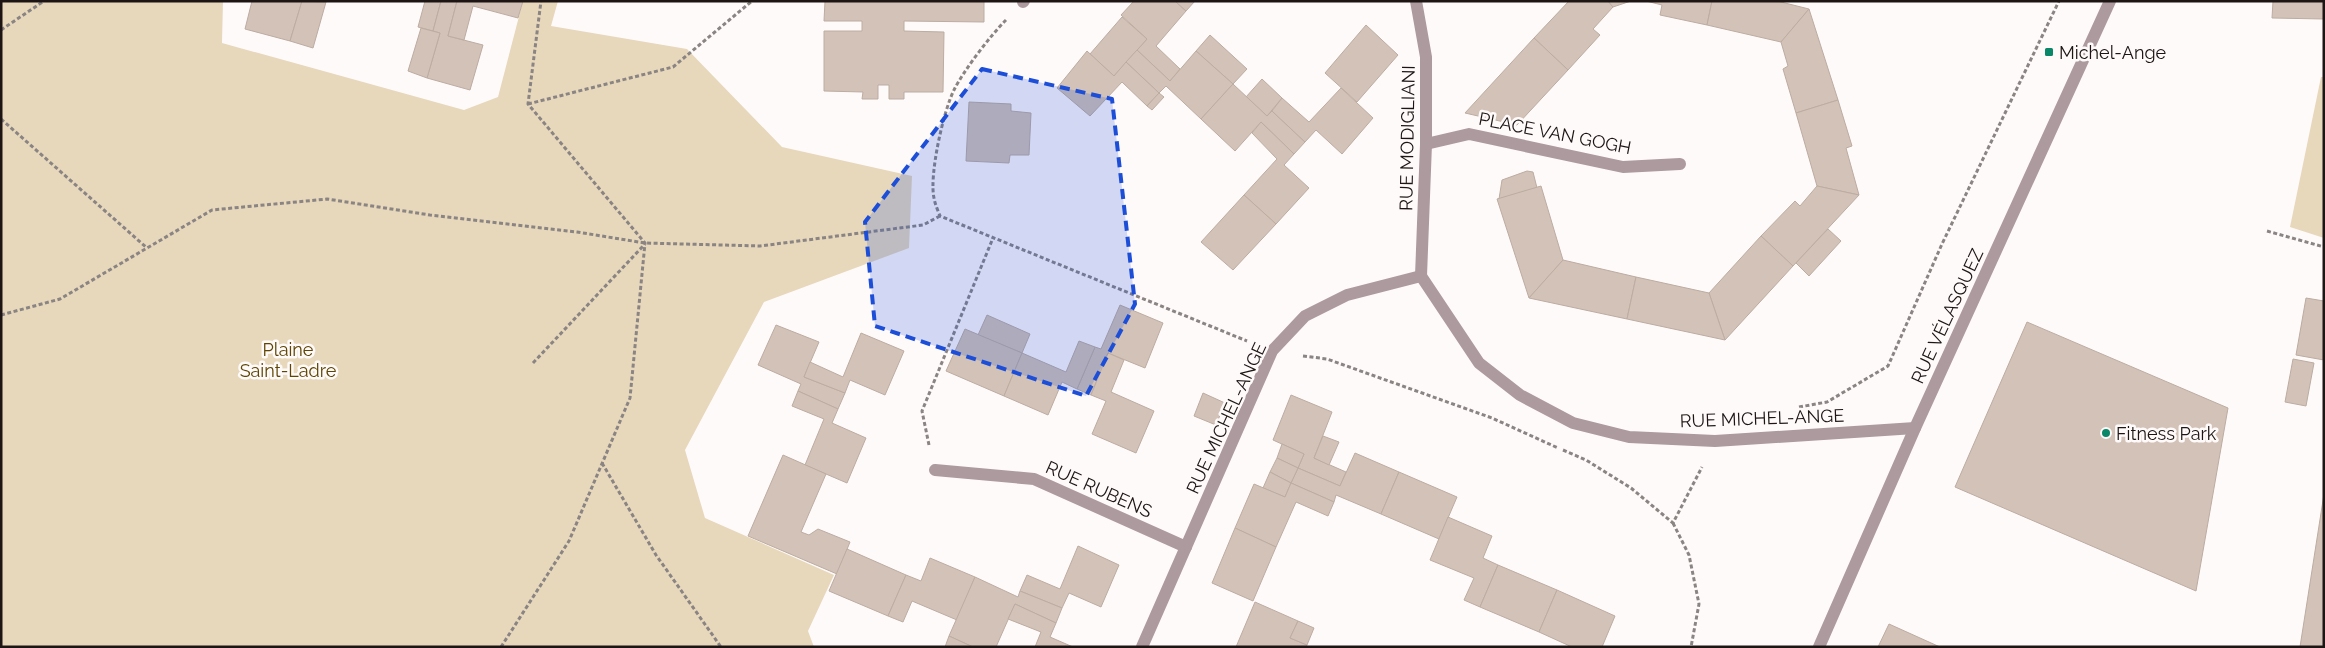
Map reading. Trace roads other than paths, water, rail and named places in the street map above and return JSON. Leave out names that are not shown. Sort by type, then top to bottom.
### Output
[{"type":"street","name":"RUE MODIGLIANI","points":[[1416,1],[1426,56],[1426,144],[1421,276]]},
{"type":"street","name":"RUE VÉLASQUEZ","points":[[1819,647],[1915,428],[2110,1]]},
{"type":"street","name":"PLACE VAN GOGH","points":[[1426,144],[1469,134],[1623,167],[1680,164]]},
{"type":"street","name":"RUE MICHEL-ANGE","points":[[1142,647],[1272,351],[1305,316],[1347,295],[1421,276],[1479,363],[1520,395],[1573,423],[1620,434],[1715,441],[1915,428]]},
{"type":"street","name":"RUE RUBENS","points":[[935,470],[1034,479],[1186,548]]},
{"type":"place","name":"Michel-Ange","points":[[2049,52]]},
{"type":"place","name":"Fitness Park","points":[[2106,433]]},
{"type":"park label","name":"Plaine Saint-Ladre","points":[[288,359]]}]
